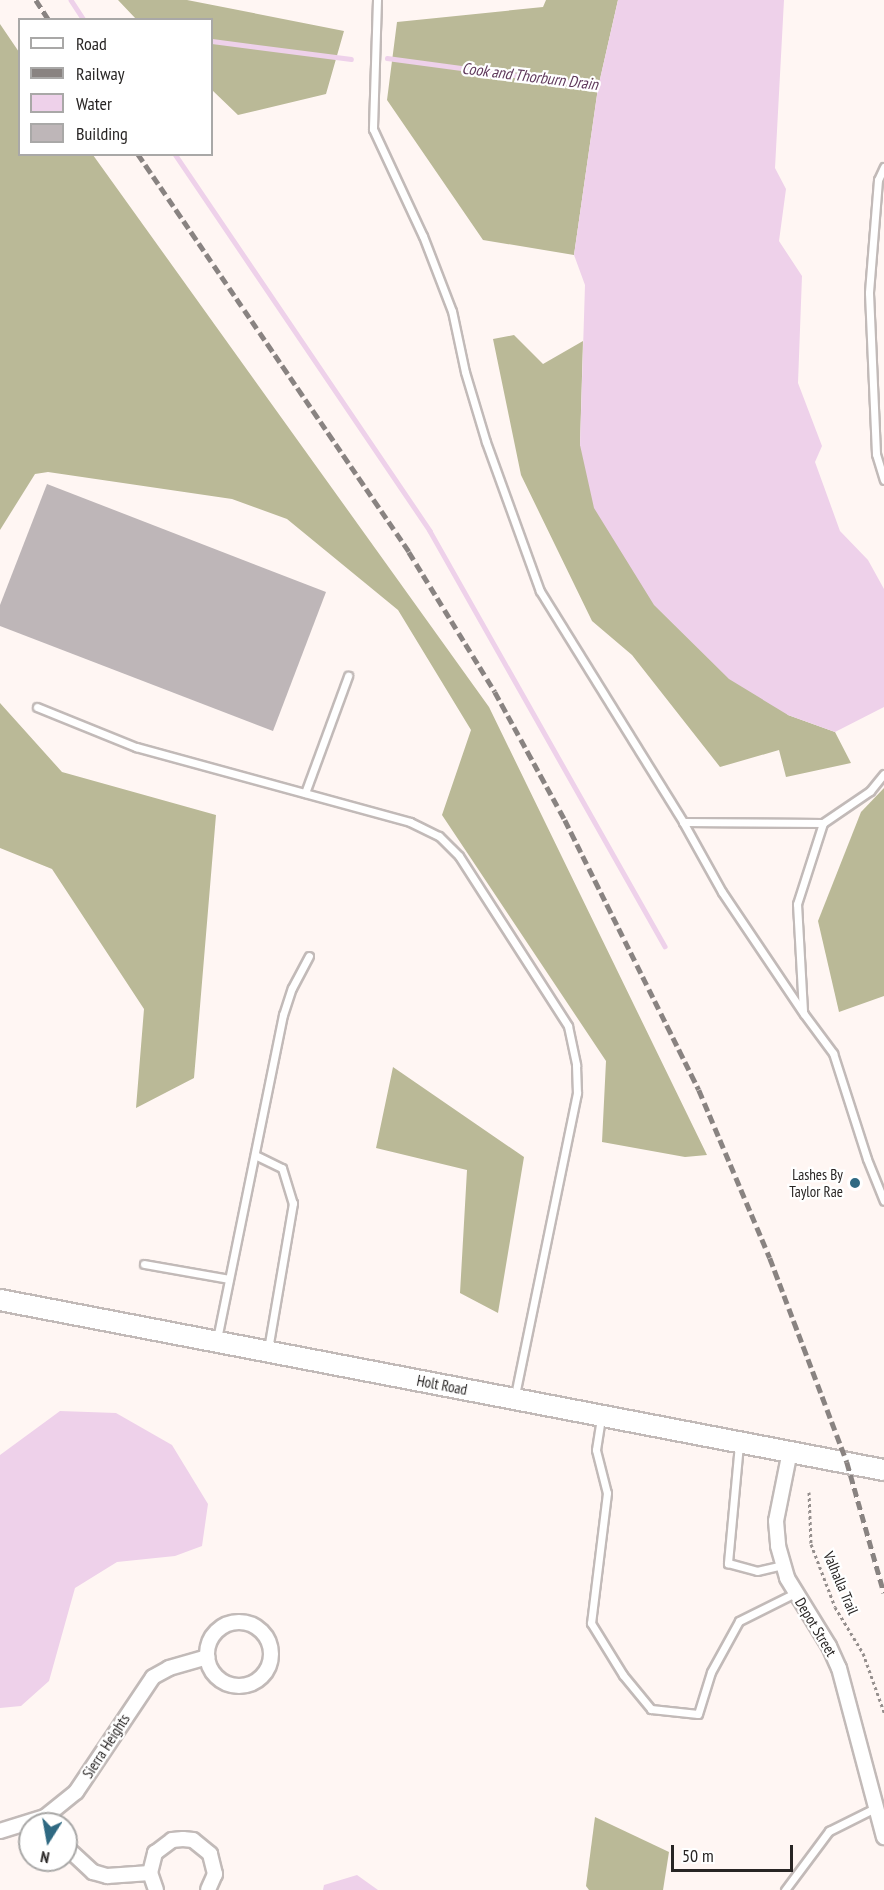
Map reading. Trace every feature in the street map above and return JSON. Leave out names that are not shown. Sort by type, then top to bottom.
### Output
[{"type":"main road","name":"Holt Road","points":[[0,1300],[884,1470]]},
{"type":"street","name":"Depot Street","points":[[790,1451],[776,1521],[778,1546],[795,1593],[829,1646],[839,1668],[884,1837]]},
{"type":"street","points":[[236,1622],[247,1623],[266,1635],[271,1647],[270,1666],[263,1676],[256,1682],[236,1687],[224,1683],[215,1676],[207,1657],[209,1642],[214,1634],[222,1627],[236,1622]]},
{"type":"street","name":"Sierra Heights","points":[[56,1812],[76,1792],[153,1677],[169,1668],[207,1657]]},
{"type":"street","name":"Sierra Heights","points":[[0,1831],[18,1827]]},
{"type":"street","points":[[156,1890],[150,1873],[151,1862],[163,1845],[172,1840],[193,1840],[203,1846],[214,1864],[214,1874],[208,1890]]},
{"type":"street","points":[[78,1858],[93,1872],[107,1876],[150,1873]]},
{"type":"lane","points":[[377,0],[373,129],[423,236],[452,310],[465,372],[486,442],[540,591],[682,822],[722,892],[833,1053],[867,1159],[884,1200]]},
{"type":"lane","points":[[884,167],[878,180],[868,293],[876,454],[884,480]]},
{"type":"lane","points":[[305,793],[348,676]]},
{"type":"lane","points":[[37,707],[136,747],[410,822],[439,836],[459,856],[568,1026],[576,1065],[577,1093],[515,1399]]},
{"type":"lane","points":[[682,822],[823,823],[870,791],[884,774]]},
{"type":"lane","points":[[804,1014],[798,904],[823,823]]},
{"type":"lane","points":[[217,1342],[283,1015],[292,988],[309,956]]},
{"type":"lane","points":[[255,1155],[282,1168],[292,1203],[267,1352]]},
{"type":"lane","points":[[144,1264],[229,1279]]},
{"type":"lane","points":[[601,1415],[596,1450],[607,1493],[591,1623],[623,1675],[651,1709],[698,1714],[711,1672],[738,1621],[795,1593]]},
{"type":"lane","points":[[739,1442],[728,1563],[757,1571],[783,1565]]},
{"type":"lane","points":[[785,1890],[829,1831],[877,1807]]},
{"type":"path","name":"Valhalla Trail","points":[[809,1492],[811,1544],[835,1607],[863,1653],[884,1712]]},
{"type":"green space","points":[[118,0],[187,0],[344,31],[326,94],[238,115],[213,91],[213,18],[135,18]]},
{"type":"green space","points":[[546,0],[618,0],[598,88],[574,255],[483,240],[387,100],[397,22],[543,7]]},
{"type":"green space","points":[[0,24],[18,51],[18,156],[94,156],[489,707],[707,1155],[685,1157],[602,1142],[606,1061],[442,815],[471,730],[398,610],[287,519],[232,499],[48,472],[35,474],[0,530]]},
{"type":"green space","points":[[514,335],[543,364],[583,341],[580,445],[788,715],[835,732],[851,763],[786,777],[779,750],[720,767],[632,655],[592,621],[521,475],[493,339]]},
{"type":"green space","points":[[0,703],[62,772],[216,815],[194,1078],[136,1108],[144,1009],[52,869],[0,848]]},
{"type":"green space","points":[[884,788],[884,996],[839,1012],[818,921],[861,812]]},
{"type":"green space","points":[[393,1067],[524,1157],[498,1313],[460,1293],[467,1170],[376,1148]]},
{"type":"green space","points":[[595,1817],[669,1852],[663,1890],[589,1890],[586,1886]]},
{"type":"water","points":[[618,0],[784,0],[775,168],[786,189],[779,241],[802,276],[798,383],[822,446],[815,462],[840,531],[868,560],[884,589],[884,707],[835,732],[788,715],[729,679],[654,605],[594,508],[580,445],[585,285],[574,255],[598,88]]},
{"type":"water","points":[[60,1411],[116,1413],[172,1445],[208,1504],[202,1546],[175,1556],[117,1562],[75,1588],[49,1681],[21,1706],[0,1708],[0,1455]]},
{"type":"water","points":[[357,1875],[378,1890],[323,1890],[324,1885]]},
{"type":"building","points":[[47,484],[326,592],[273,731],[0,626],[0,605]]},
{"type":"waterway","name":"Cook and Thorburn Drain","points":[[71,0],[83,18]]},
{"type":"waterway","name":"Cook and Thorburn Drain","points":[[213,41],[351,59]]},
{"type":"waterway","name":"Cook and Thorburn Drain","points":[[387,58],[601,87]]},
{"type":"waterway","points":[[176,156],[430,531],[665,946]]},
{"type":"railway","points":[[36,0],[48,18]]},
{"type":"railway","points":[[139,156],[409,552],[495,692],[565,820],[699,1090],[770,1258],[847,1462],[884,1593]]},
{"type":"place","name":"Lashes By Taylor Rae","points":[[855,1183]]}]
